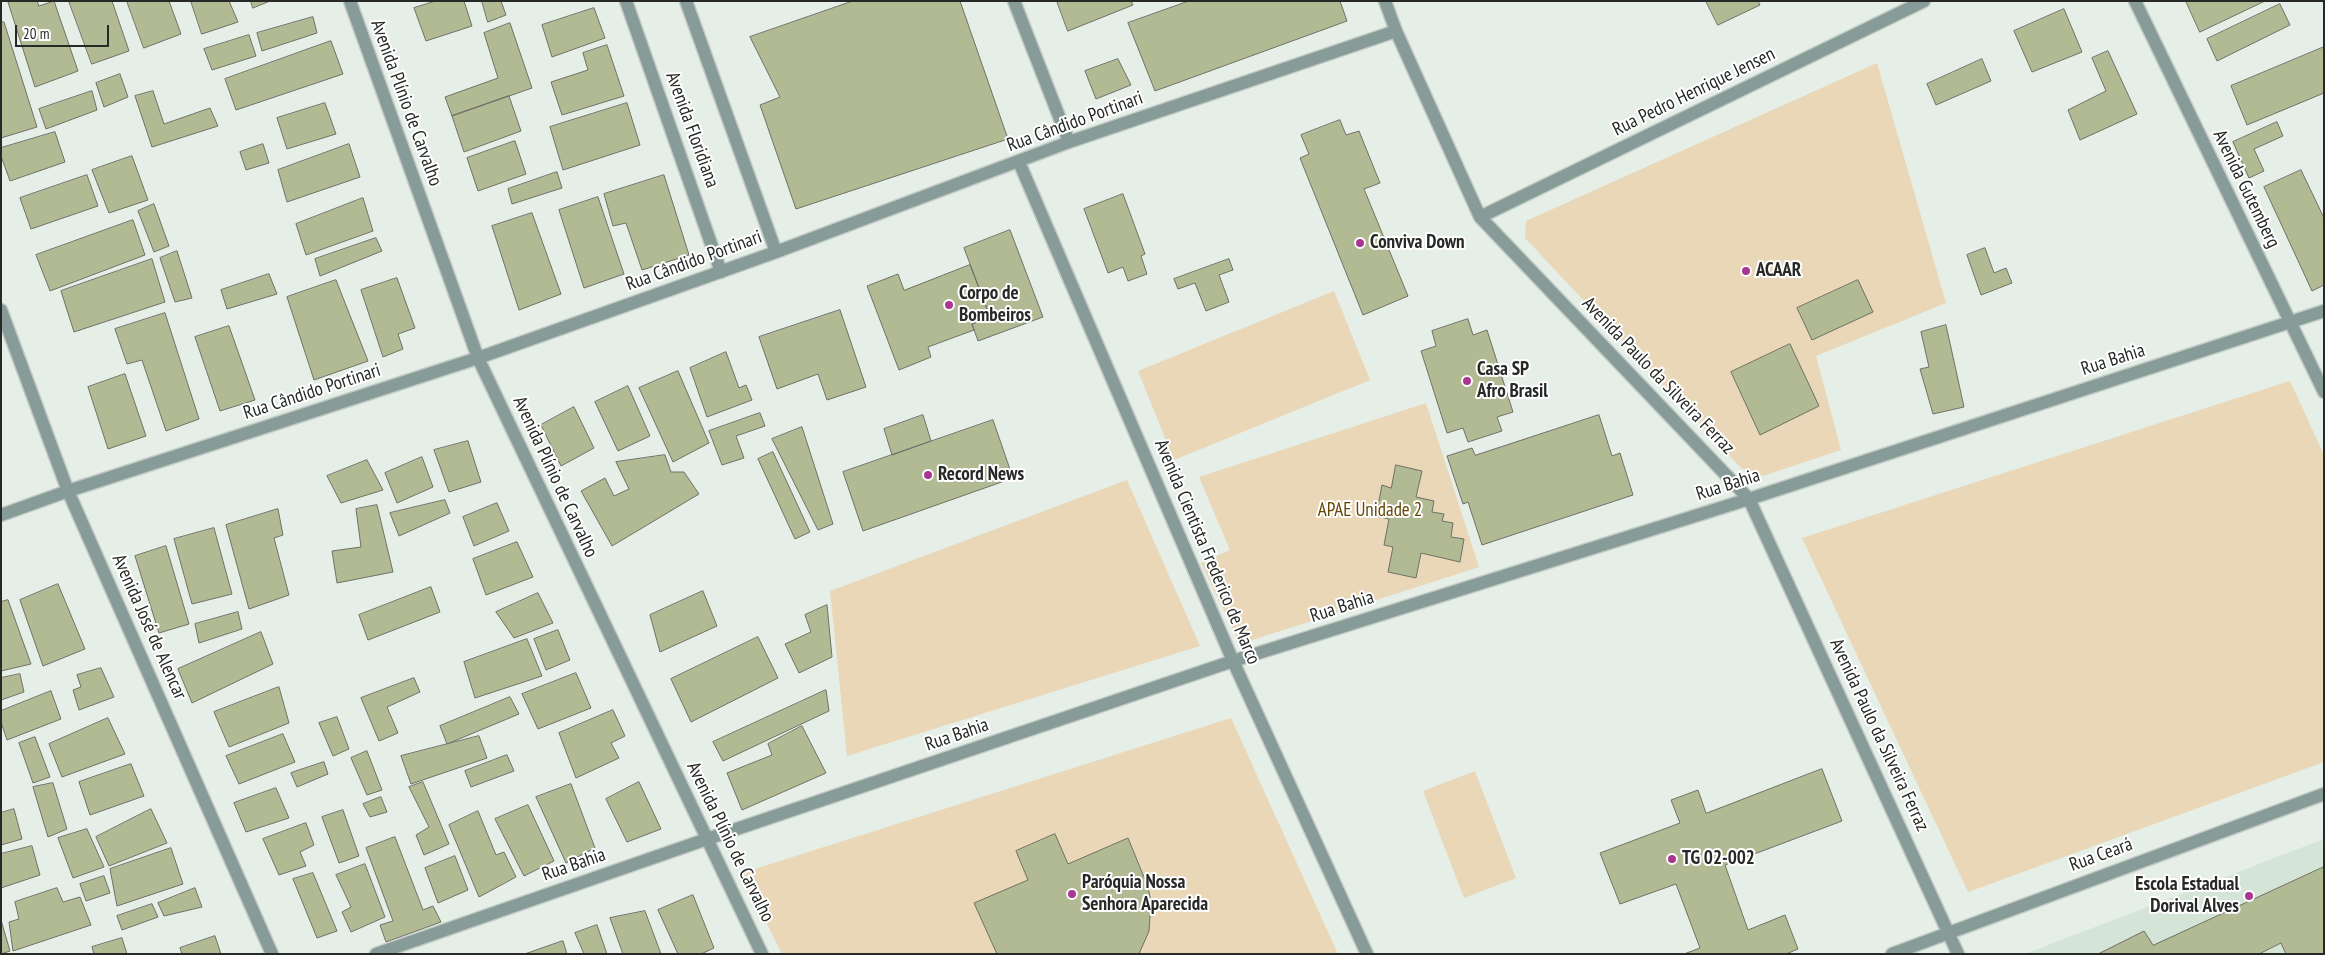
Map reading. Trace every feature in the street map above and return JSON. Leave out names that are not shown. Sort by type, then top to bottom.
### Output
[{"type":"street","name":"Avenida Plínio de Carvalho","points":[[350,1],[478,358],[762,954]]},
{"type":"street","name":"Avenida Floridiana","points":[[626,1],[721,272]]},
{"type":"street","name":"Avenida Floridiana","points":[[686,1],[776,252]]},
{"type":"street","points":[[1014,1],[1069,142]]},
{"type":"street","name":"Avenida Paulo da Silveira Ferraz","points":[[1385,1],[1396,31],[1480,217],[1749,498],[1958,954]]},
{"type":"street","name":"Rua Pedro Henrique Jensen","points":[[1480,217],[1924,1]]},
{"type":"street","name":"Avenida Gutemberg","points":[[2135,1],[2324,392]]},
{"type":"street","name":"Rua Cândido Portinari","points":[[1,515],[68,491],[478,358],[776,252],[1069,142],[1396,31]]},
{"type":"street","name":"Avenida Cientista Frederico de Marco","points":[[1019,162],[1233,662],[1367,954]]},
{"type":"street","name":"Avenida José de Alencar","points":[[1,310],[68,491],[272,954]]},
{"type":"street","name":"Rua Bahia","points":[[376,954],[707,839],[1233,662],[1749,498],[2324,311]]},
{"type":"street","name":"Rua Ceará","points":[[1892,954],[1947,932],[2324,794]]},
{"type":"shaded area","name":"Escola Estadual Dorival Alves","points":[[2324,839],[2324,954],[2025,954]]},
{"type":"green space","name":"ACAAR","points":[[1877,63],[1946,303],[1816,356],[1841,450],[1763,476],[1741,468],[1525,238],[1526,221]]},
{"type":"green space","points":[[1334,291],[1370,380],[1174,460],[1138,371]]},
{"type":"green space","points":[[2290,381],[2324,455],[2324,762],[1968,892],[1802,538]]},
{"type":"green space","name":"APAE Unidade 2","points":[[1426,403],[1479,567],[1240,644],[1201,563],[1230,550],[1199,477]]},
{"type":"green space","points":[[1127,480],[1200,646],[847,756],[830,591]]},
{"type":"green space","points":[[1231,718],[1338,954],[782,954],[742,873]]},
{"type":"green space","points":[[1475,771],[1516,878],[1464,898],[1423,791]]},
{"type":"building","points":[[37,1],[39,6],[54,1],[78,71],[35,87],[8,2]]},
{"type":"building","points":[[69,1],[112,1],[129,51],[92,64]]},
{"type":"building","points":[[127,1],[169,1],[181,34],[144,48]]},
{"type":"building","points":[[191,1],[229,1],[238,22],[202,34]]},
{"type":"building","points":[[251,1],[270,1],[253,8]]},
{"type":"building","points":[[436,1],[464,1],[472,26],[426,41],[414,8]]},
{"type":"building","points":[[482,1],[501,1],[506,15],[488,22]]},
{"type":"building","points":[[853,1],[960,1],[1008,139],[796,209],[760,105],[780,97],[750,37]]},
{"type":"building","points":[[1057,1],[1131,1],[1133,5],[1068,31]]},
{"type":"building","points":[[1189,1],[1340,1],[1347,21],[1155,91],[1128,23]]},
{"type":"building","points":[[1706,1],[1758,1],[1760,5],[1718,25]]},
{"type":"building","points":[[2186,1],[2265,1],[2200,32]]},
{"type":"building","points":[[2280,4],[2290,25],[2217,61],[2207,39]]},
{"type":"building","points":[[594,8],[605,38],[552,57],[542,25]]},
{"type":"building","points":[[2064,9],[2082,52],[2032,72],[2014,31]]},
{"type":"building","points":[[313,17],[317,33],[262,51],[257,33]]},
{"type":"building","points":[[1,22],[4,22],[37,127],[1,138]]},
{"type":"building","points":[[510,23],[532,88],[452,116],[445,97],[498,78],[484,33]]},
{"type":"building","points":[[249,35],[256,56],[212,70],[204,49]]},
{"type":"building","points":[[331,41],[343,74],[236,110],[225,79]]},
{"type":"building","points":[[607,45],[624,96],[562,115],[551,82],[588,70],[583,53]]},
{"type":"building","points":[[2324,47],[2324,93],[2247,125],[2231,86]]},
{"type":"building","points":[[2108,51],[2137,114],[2080,140],[2068,110],[2106,91],[2092,58]]},
{"type":"building","points":[[1118,59],[1131,85],[1096,99],[1085,71]]},
{"type":"building","points":[[1982,59],[1991,81],[1936,105],[1927,84]]},
{"type":"building","points":[[120,74],[128,97],[104,107],[96,83]]},
{"type":"building","points":[[92,91],[97,110],[46,129],[39,109]]},
{"type":"building","points":[[153,91],[164,124],[210,108],[218,126],[152,147],[135,96]]},
{"type":"building","points":[[509,96],[521,131],[464,152],[452,116]]},
{"type":"building","points":[[325,103],[336,134],[287,149],[277,118]]},
{"type":"building","points":[[627,103],[640,145],[563,170],[550,127]]},
{"type":"building","name":"Conviva Down","points":[[1340,120],[1346,135],[1359,131],[1380,183],[1364,189],[1408,296],[1363,315],[1300,158],[1309,154],[1301,135]]},
{"type":"building","points":[[2277,122],[2283,136],[2254,149],[2264,171],[2249,178],[2233,142]]},
{"type":"building","points":[[55,132],[65,162],[10,181],[1,156],[1,148]]},
{"type":"building","points":[[515,141],[526,174],[478,191],[467,158]]},
{"type":"building","points":[[263,144],[269,163],[246,170],[240,152]]},
{"type":"building","points":[[349,144],[360,177],[287,202],[278,170]]},
{"type":"building","points":[[132,156],[148,200],[109,213],[92,170]]},
{"type":"building","points":[[2301,170],[2324,218],[2324,285],[2312,291],[2264,187]]},
{"type":"building","points":[[557,172],[562,188],[512,204],[508,189]]},
{"type":"building","points":[[87,175],[98,206],[31,229],[20,198]]},
{"type":"building","points":[[664,175],[689,255],[642,270],[626,223],[613,226],[604,194]]},
{"type":"building","points":[[1123,194],[1145,254],[1141,256],[1147,274],[1128,281],[1123,267],[1108,273],[1084,209]]},
{"type":"building","points":[[598,197],[624,274],[584,288],[559,210]]},
{"type":"building","points":[[363,198],[373,231],[306,255],[296,224]]},
{"type":"building","points":[[154,204],[169,246],[154,252],[138,211]]},
{"type":"building","points":[[532,213],[561,294],[519,310],[492,226]]},
{"type":"building","points":[[133,220],[145,255],[50,291],[36,255]]},
{"type":"building","points":[[1010,230],[1043,317],[978,341],[972,324],[990,317],[964,248]]},
{"type":"building","points":[[376,238],[382,251],[320,276],[315,259]]},
{"type":"building","points":[[1985,248],[1994,273],[2006,268],[2012,283],[1981,295],[1967,255]]},
{"type":"building","points":[[177,251],[192,298],[175,302],[160,258]]},
{"type":"building","points":[[152,259],[165,302],[74,332],[61,291]]},
{"type":"building","points":[[1229,259],[1233,270],[1219,275],[1229,302],[1206,311],[1195,283],[1178,289],[1174,279]]},
{"type":"building","points":[[970,265],[990,317],[972,324],[974,330],[928,347],[931,357],[899,370],[867,286],[898,274],[904,290]]},
{"type":"building","points":[[269,274],[277,294],[227,309],[221,290]]},
{"type":"building","points":[[397,278],[415,328],[398,334],[403,349],[383,357],[361,290]]},
{"type":"building","points":[[336,280],[368,361],[314,380],[287,297]]},
{"type":"building","points":[[1858,280],[1873,312],[1812,340],[1797,308]]},
{"type":"building","points":[[840,310],[866,387],[827,400],[818,374],[777,389],[759,337]]},
{"type":"building","points":[[165,313],[199,419],[166,431],[142,360],[127,364],[115,329]]},
{"type":"building","name":"Casa SP Afro Brasil","points":[[1468,319],[1473,335],[1487,330],[1513,412],[1497,417],[1502,431],[1468,442],[1463,428],[1447,433],[1421,351],[1436,346],[1432,331]]},
{"type":"building","points":[[1946,325],[1964,407],[1933,414],[1920,369],[1929,367],[1921,332]]},
{"type":"building","points":[[229,326],[255,400],[220,411],[195,337]]},
{"type":"building","points":[[1790,344],[1819,406],[1760,435],[1731,372]]},
{"type":"building","points":[[726,352],[739,388],[746,385],[752,400],[707,417],[690,368]]},
{"type":"building","points":[[678,371],[709,443],[673,462],[639,388]]},
{"type":"building","points":[[125,374],[146,436],[108,449],[88,387]]},
{"type":"building","points":[[628,386],[650,436],[618,451],[595,402]]},
{"type":"building","points":[[574,407],[594,448],[561,466],[541,425]]},
{"type":"building","points":[[760,413],[765,426],[736,436],[744,458],[722,465],[709,431]]},
{"type":"building","points":[[923,415],[931,441],[892,455],[884,429]]},
{"type":"building","points":[[1599,415],[1612,456],[1620,453],[1633,495],[1482,545],[1468,502],[1463,504],[1447,456],[1472,448],[1475,455]]},
{"type":"building","name":"Record News","points":[[993,420],[1013,478],[863,531],[843,472]]},
{"type":"building","points":[[802,427],[833,524],[818,530],[772,439]]},
{"type":"building","points":[[468,441],[481,482],[449,492],[434,450]]},
{"type":"building","points":[[773,452],[810,532],[795,539],[758,459]]},
{"type":"building","points":[[665,455],[671,472],[684,472],[699,494],[612,546],[581,491],[605,478],[614,496],[629,489],[616,462]]},
{"type":"building","points":[[422,457],[433,487],[397,503],[385,473]]},
{"type":"building","points":[[367,460],[383,490],[341,503],[327,476]]},
{"type":"building","points":[[1396,465],[1422,471],[1416,497],[1434,501],[1432,512],[1444,514],[1442,521],[1453,523],[1451,537],[1464,539],[1460,562],[1421,553],[1416,578],[1388,572],[1393,547],[1384,545],[1389,519],[1376,516],[1382,485],[1391,488]]},
{"type":"building","points":[[445,500],[450,513],[399,536],[390,513]]},
{"type":"building","points":[[497,503],[509,531],[474,546],[463,517]]},
{"type":"building","points":[[377,505],[393,572],[337,583],[332,551],[361,547],[356,509]]},
{"type":"building","points":[[278,509],[283,535],[274,538],[289,595],[249,609],[226,525]]},
{"type":"building","points":[[214,528],[232,594],[192,604],[174,539]]},
{"type":"building","points":[[517,542],[533,577],[486,595],[473,559]]},
{"type":"building","points":[[166,546],[189,624],[159,633],[135,556]]},
{"type":"building","points":[[58,584],[85,649],[43,666],[20,600]]},
{"type":"building","points":[[431,587],[440,612],[368,640],[359,615]]},
{"type":"building","points":[[703,591],[717,626],[660,652],[650,615]]},
{"type":"building","points":[[538,593],[553,623],[514,638],[496,612]]},
{"type":"building","points":[[8,600],[31,664],[1,671],[1,602]]},
{"type":"building","points":[[827,605],[832,657],[799,673],[785,644],[811,632],[805,615]]},
{"type":"building","points":[[238,612],[242,629],[199,643],[195,624]]},
{"type":"building","points":[[558,630],[570,660],[546,670],[534,639]]},
{"type":"building","points":[[261,632],[273,664],[192,703],[178,669]]},
{"type":"building","points":[[758,637],[778,678],[691,722],[671,679]]},
{"type":"building","points":[[527,639],[542,676],[475,698],[464,662]]},
{"type":"building","points":[[101,668],[114,697],[79,710],[73,690],[81,687],[77,675]]},
{"type":"building","points":[[576,673],[591,708],[538,729],[522,694]]},
{"type":"building","points":[[20,674],[24,692],[1,700],[1,678]]},
{"type":"building","points":[[414,678],[420,692],[387,707],[398,733],[379,741],[361,698]]},
{"type":"building","points":[[279,687],[289,723],[229,747],[214,712]]},
{"type":"building","points":[[826,690],[829,711],[723,761],[713,742]]},
{"type":"building","points":[[51,691],[61,719],[7,740],[1,722],[1,711]]},
{"type":"building","points":[[510,697],[519,714],[447,744],[440,726]]},
{"type":"building","points":[[613,710],[625,736],[611,743],[619,758],[576,778],[559,733]]},
{"type":"building","points":[[337,717],[349,749],[333,756],[319,723]]},
{"type":"building","points":[[108,718],[125,754],[62,777],[49,744]]},
{"type":"building","points":[[802,726],[826,773],[742,810],[727,773],[772,755],[768,744]]},
{"type":"building","points":[[283,734],[295,762],[239,784],[226,756]]},
{"type":"building","points":[[479,736],[487,758],[411,784],[401,756]]},
{"type":"building","points":[[35,737],[50,777],[33,783],[19,743]]},
{"type":"building","points":[[367,751],[382,790],[367,795],[351,758]]},
{"type":"building","points":[[507,755],[514,771],[471,787],[465,771]]},
{"type":"building","points":[[324,762],[328,774],[297,787],[291,773]]},
{"type":"building","points":[[131,764],[144,796],[90,815],[79,782]]},
{"type":"building","name":"TG 02-002","points":[[1822,769],[1842,821],[1725,865],[1748,930],[1785,915],[1798,949],[1786,954],[1684,954],[1700,948],[1676,884],[1620,904],[1600,853],[1680,823],[1671,800],[1698,790],[1706,813]]},
{"type":"building","points":[[423,782],[449,844],[424,855],[416,835],[429,827],[409,787]]},
{"type":"building","points":[[639,782],[661,829],[627,842],[606,799]]},
{"type":"building","points":[[53,783],[67,829],[48,837],[33,787]]},
{"type":"building","points":[[571,784],[595,848],[566,863],[536,797]]},
{"type":"building","points":[[276,788],[289,818],[246,832],[234,803]]},
{"type":"building","points":[[381,797],[387,812],[370,817],[363,804]]},
{"type":"building","points":[[528,805],[554,861],[524,876],[495,819]]},
{"type":"building","points":[[14,809],[22,839],[1,845],[1,813]]},
{"type":"building","points":[[151,809],[167,843],[109,866],[96,837]]},
{"type":"building","points":[[343,810],[359,856],[339,863],[322,817]]},
{"type":"building","points":[[478,811],[496,855],[504,852],[516,877],[479,897],[449,825]]},
{"type":"building","points":[[306,823],[314,845],[300,852],[306,866],[279,875],[263,839]]},
{"type":"building","points":[[87,829],[104,867],[73,878],[58,838]]},
{"type":"building","name":"Paróquia Nossa Senhora Aparecida","points":[[1055,834],[1068,864],[1128,838],[1148,887],[1151,902],[1149,931],[1139,954],[997,954],[974,903],[1028,880],[1016,851]]},
{"type":"building","points":[[395,837],[423,910],[433,906],[441,922],[386,942],[380,925],[393,921],[366,848]]},
{"type":"building","points":[[32,846],[40,875],[1,888],[1,854]]},
{"type":"building","points":[[171,848],[183,884],[117,906],[110,869]]},
{"type":"building","points":[[455,856],[468,890],[438,903],[425,868]]},
{"type":"building","points":[[365,864],[385,917],[351,932],[342,912],[351,907],[336,875]]},
{"type":"building","points":[[2324,867],[2324,954],[2286,954],[2281,943],[2259,954],[2098,954],[2144,931],[2153,945]]},
{"type":"building","points":[[313,873],[337,931],[317,938],[293,879]]},
{"type":"building","points":[[104,876],[110,893],[86,901],[80,884]]},
{"type":"building","points":[[57,888],[63,902],[80,897],[91,925],[13,951],[9,922],[19,919],[15,902]]},
{"type":"building","points":[[195,888],[202,907],[164,916],[158,903]]},
{"type":"building","points":[[693,895],[714,948],[701,954],[678,954],[658,910]]},
{"type":"building","points":[[152,904],[158,917],[122,930],[117,916]]},
{"type":"building","points":[[645,911],[661,954],[623,954],[610,918]]},
{"type":"building","points":[[1,920],[10,951],[1,954]]},
{"type":"building","points":[[597,925],[607,954],[584,954],[575,933]]},
{"type":"building","points":[[215,936],[221,954],[182,954],[180,948]]},
{"type":"building","points":[[122,938],[127,954],[94,954],[92,947]]},
{"type":"building","points":[[563,941],[567,954],[525,954]]},
{"type":"place","name":"Conviva Down","points":[[1360,243]]},
{"type":"place","name":"ACAAR","points":[[1746,271]]},
{"type":"place","name":"Corpo de Bombeiros","points":[[949,305]]},
{"type":"place","name":"Casa SP Afro Brasil","points":[[1467,381]]},
{"type":"place","name":"Record News","points":[[928,475]]},
{"type":"place","name":"TG 02-002","points":[[1672,859]]},
{"type":"place","name":"Paróquia Nossa Senhora Aparecida","points":[[1072,894]]},
{"type":"place","name":"Escola Estadual Dorival Alves","points":[[2249,896]]}]
